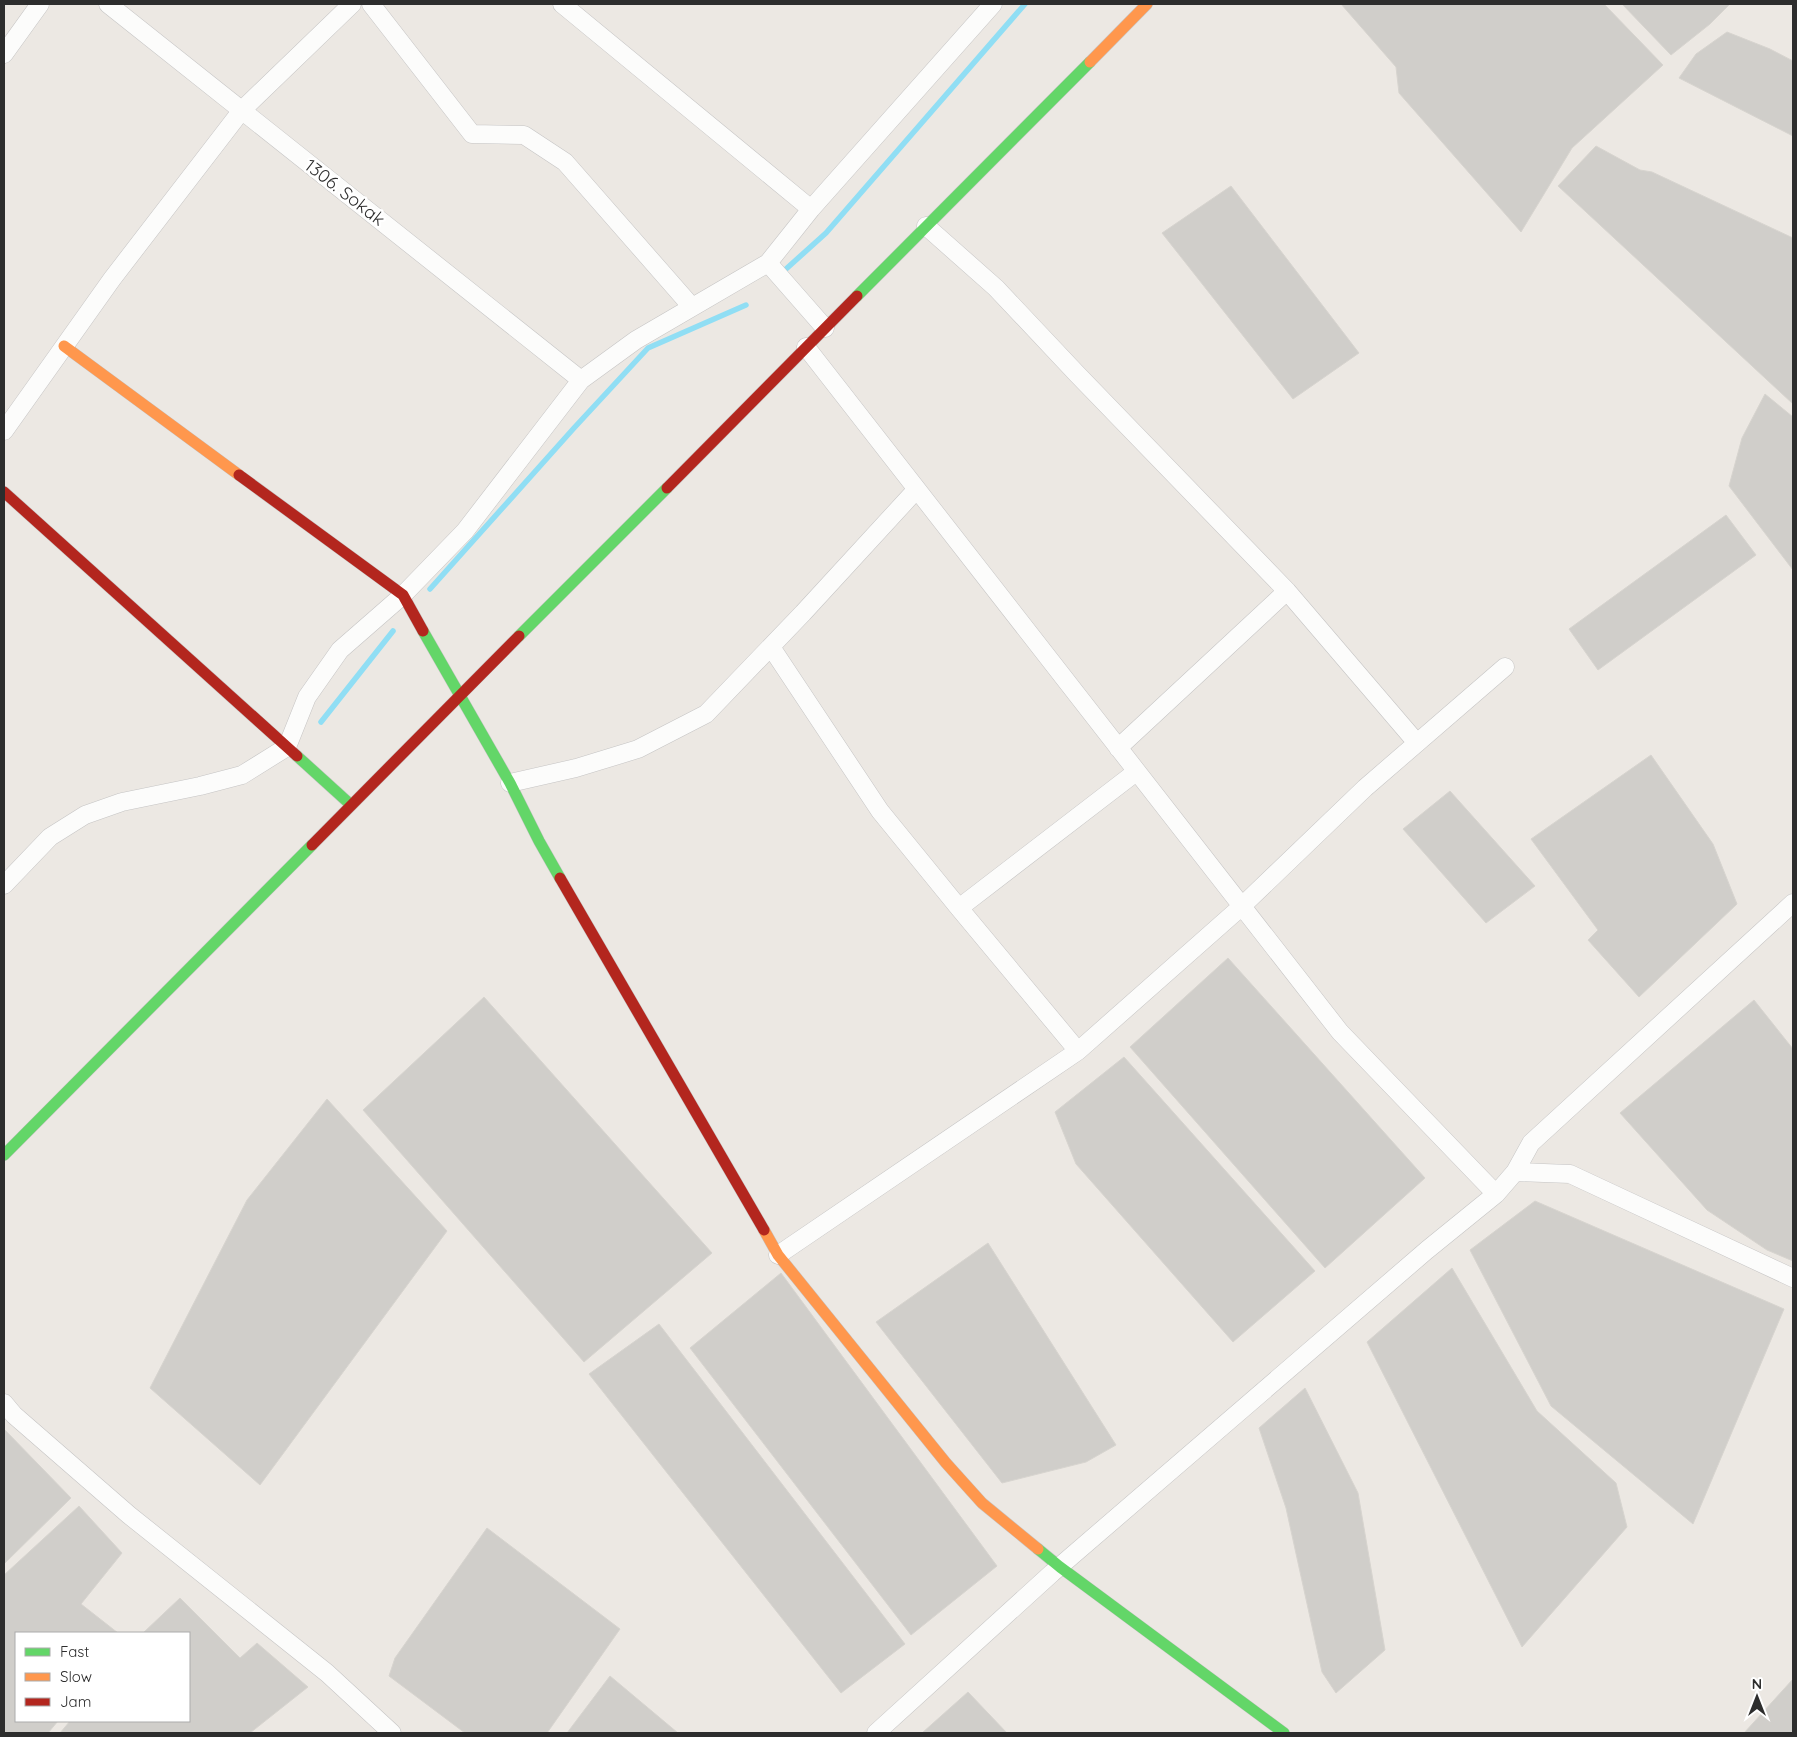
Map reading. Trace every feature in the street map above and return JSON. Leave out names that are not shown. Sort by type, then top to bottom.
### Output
[{"type":"street","points":[[4,54],[40,4]]},
{"type":"street","name":"1306. Sokak","points":[[108,4],[581,380]]},
{"type":"street","points":[[4,432],[112,279],[242,110],[352,4]]},
{"type":"street","points":[[371,4],[472,134],[524,135],[566,162],[692,307]]},
{"type":"street","points":[[562,4],[811,209]]},
{"type":"street","points":[[4,885],[50,837],[85,815],[122,802],[200,786],[242,775],[287,747],[307,698],[340,650],[403,595],[465,531],[581,380],[636,340],[768,263],[811,209],[994,4]]},
{"type":"street","points":[[4,1155],[1147,4]]},
{"type":"street","points":[[926,226],[996,288],[1287,592],[1417,743]]},
{"type":"street","points":[[768,263],[825,328]]},
{"type":"street","points":[[64,346],[403,595],[461,694],[510,783],[539,841],[778,1255],[946,1462],[976,1496],[1060,1567],[1284,1733]]},
{"type":"street","points":[[806,347],[1340,1032],[1496,1194]]},
{"type":"street","points":[[510,783],[576,768],[638,749],[706,714],[771,647],[916,490]]},
{"type":"street","points":[[7,502],[351,805]]},
{"type":"street","points":[[1118,748],[1287,592]]},
{"type":"street","points":[[771,647],[880,811],[1078,1051]]},
{"type":"street","points":[[778,1255],[1078,1051],[1241,907],[1366,788],[1505,667]]},
{"type":"street","points":[[959,908],[1136,772]]},
{"type":"street","points":[[876,1733],[1060,1567],[1427,1250],[1496,1194],[1515,1172],[1531,1143],[1793,903]]},
{"type":"street","points":[[1515,1172],[1570,1174],[1793,1278]]},
{"type":"street","points":[[4,1403],[14,1415],[129,1515],[326,1672],[392,1733]]},
{"type":"building","points":[[1341,4],[1604,4],[1663,65],[1572,148],[1521,232],[1399,93],[1396,67]]},
{"type":"building","points":[[1622,4],[1730,4],[1710,24],[1671,55]]},
{"type":"building","points":[[1727,32],[1770,49],[1793,61],[1793,136],[1679,78],[1696,54]]},
{"type":"building","points":[[1596,146],[1640,170],[1652,172],[1793,238],[1793,404],[1558,186]]},
{"type":"building","points":[[1231,186],[1359,353],[1293,399],[1162,233]]},
{"type":"building","points":[[1765,394],[1793,417],[1793,570],[1729,486],[1742,438]]},
{"type":"building","points":[[1726,515],[1756,555],[1598,670],[1569,629]]},
{"type":"building","points":[[1651,755],[1713,844],[1737,904],[1639,997],[1588,940],[1598,930],[1531,839]]},
{"type":"building","points":[[1450,791],[1535,886],[1486,923],[1403,829]]},
{"type":"building","points":[[1228,958],[1425,1178],[1325,1268],[1130,1047]]},
{"type":"building","points":[[484,997],[712,1253],[584,1362],[363,1110]]},
{"type":"building","points":[[1754,1000],[1793,1049],[1793,1261],[1767,1250],[1707,1210],[1620,1113]]},
{"type":"building","points":[[1124,1057],[1315,1271],[1233,1342],[1076,1164],[1055,1112]]},
{"type":"building","points":[[327,1099],[447,1231],[260,1485],[150,1388],[247,1200]]},
{"type":"building","points":[[1535,1201],[1784,1309],[1693,1524],[1551,1406],[1470,1250]]},
{"type":"building","points":[[988,1243],[1116,1445],[1086,1462],[1002,1483],[876,1322]]},
{"type":"building","points":[[1452,1268],[1537,1411],[1616,1483],[1627,1527],[1522,1647],[1367,1342]]},
{"type":"building","points":[[781,1273],[997,1566],[911,1635],[690,1348]]},
{"type":"building","points":[[659,1324],[905,1644],[841,1693],[589,1374]]},
{"type":"building","points":[[1305,1388],[1358,1493],[1385,1650],[1336,1693],[1322,1672],[1286,1508],[1259,1428]]},
{"type":"building","points":[[4,1429],[71,1498],[4,1564]]},
{"type":"building","points":[[79,1506],[122,1553],[81,1604],[117,1632],[15,1632],[15,1722],[57,1722],[48,1733],[4,1733],[4,1575]]},
{"type":"building","points":[[487,1528],[620,1629],[547,1733],[465,1733],[389,1676],[395,1658]]},
{"type":"building","points":[[180,1598],[240,1658],[257,1643],[308,1687],[250,1733],[60,1733],[69,1722],[190,1722],[190,1632],[144,1632]]},
{"type":"building","points":[[610,1676],[678,1733],[567,1733]]},
{"type":"building","points":[[1793,1679],[1793,1733],[1744,1733]]},
{"type":"building","points":[[968,1692],[1007,1733],[922,1733]]},
{"type":"waterway","points":[[786,269],[826,233],[1025,4]]},
{"type":"waterway","points":[[430,589],[648,348],[746,305]]},
{"type":"waterway","points":[[321,722],[393,631]]},
{"type":"traffic: fast","points":[[857,296],[1090,62]]},
{"type":"traffic: fast","points":[[519,636],[667,488]]},
{"type":"traffic: fast","points":[[423,631],[510,783],[560,878]]},
{"type":"traffic: fast","points":[[297,756],[351,805]]},
{"type":"traffic: fast","points":[[4,1155],[312,845]]},
{"type":"traffic: fast","points":[[1038,1549],[1284,1733]]},
{"type":"traffic: slow","points":[[1090,62],[1147,4]]},
{"type":"traffic: slow","points":[[64,346],[239,475]]},
{"type":"traffic: slow","points":[[764,1230],[778,1255],[946,1463],[982,1503],[1038,1549]]},
{"type":"traffic: jam","points":[[667,488],[857,296]]},
{"type":"traffic: jam","points":[[239,475],[403,595],[423,631]]},
{"type":"traffic: jam","points":[[4,492],[297,756]]},
{"type":"traffic: jam","points":[[312,845],[519,636]]},
{"type":"traffic: jam","points":[[560,878],[764,1230]]}]
